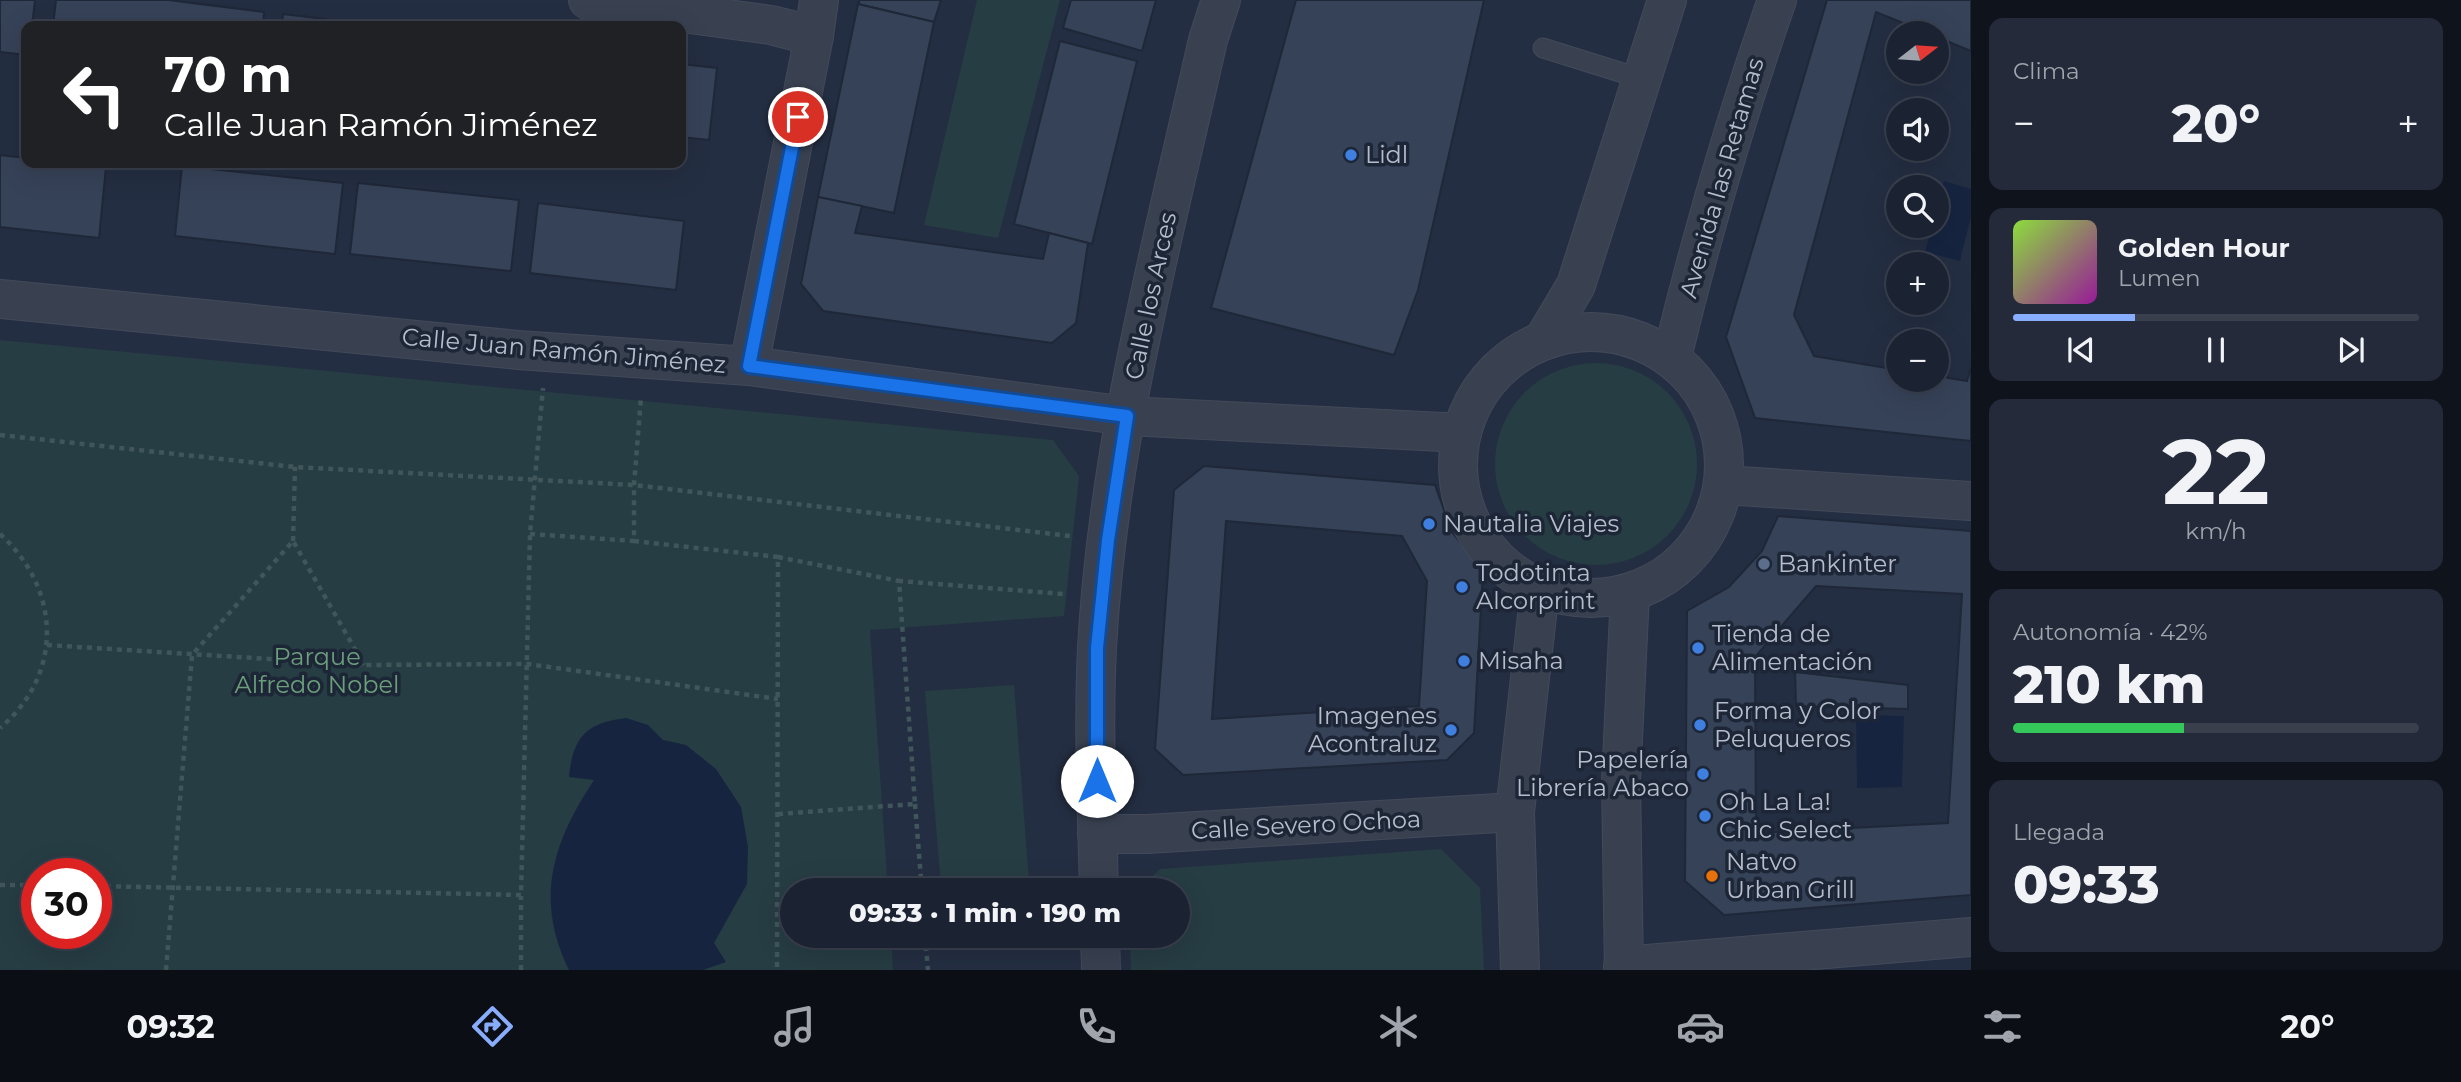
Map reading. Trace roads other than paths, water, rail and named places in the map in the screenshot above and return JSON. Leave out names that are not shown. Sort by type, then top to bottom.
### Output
[{"type":"street","points":[[588,0],[771,25],[816,18],[749,366]]},
{"type":"street","name":"Calle los Arces","points":[[1099,878],[1097,648],[1108,540],[1143,325],[1209,40],[1221,0]]},
{"type":"street","points":[[1544,339],[1576,285],[1667,0]]},
{"type":"street","name":"Avenida las Retamas","points":[[1672,358],[1693,272],[1755,63],[1777,0]]},
{"type":"street","name":"Calle Juan Ramón Jiménez","points":[[0,299],[518,350],[749,366],[1127,416],[1462,433]]},
{"type":"street","points":[[1588,330],[1633,336],[1672,358],[1698,383],[1716,414],[1725,449],[1724,485],[1713,522],[1693,553],[1664,578],[1630,594],[1600,599],[1570,598],[1541,589],[1504,567],[1476,534],[1460,494],[1462,433],[1466,415],[1484,382],[1511,356],[1544,339],[1588,330]]},
{"type":"street","points":[[1724,485],[1971,501]]},
{"type":"street","points":[[1520,970],[1515,812],[1541,589]]},
{"type":"street","points":[[1630,594],[1620,780],[1624,968],[1971,937]]},
{"type":"street","name":"Calle Severo Ochoa","points":[[1097,834],[1147,834],[1515,812]]},
{"type":"street","points":[[1100,948],[1101,970]]},
{"type":"lane","points":[[1543,48],[1642,79]]},
{"type":"water","points":[[1949,182],[1971,189],[1971,216],[1960,261],[1949,258],[1949,252],[1925,252],[1929,238],[1949,238]]},
{"type":"water","points":[[1856,715],[1904,716],[1902,787],[1857,788]]},
{"type":"water","points":[[626,718],[648,725],[663,740],[686,745],[716,769],[741,807],[748,847],[747,884],[714,943],[726,962],[703,970],[569,970],[558,944],[552,919],[553,872],[568,826],[594,780],[569,777],[574,752],[578,742],[591,728]]},
{"type":"place","name":"Lidl","points":[[1351,155]]},
{"type":"place","name":"Nautalia Viajes","points":[[1429,524]]},
{"type":"place","name":"Bankinter","points":[[1764,564]]},
{"type":"place","name":"Todotinta Alcorprint","points":[[1462,587]]},
{"type":"place","name":"Tienda de Alimentación","points":[[1698,648]]},
{"type":"place","name":"Misaha","points":[[1464,661]]},
{"type":"place","name":"Forma y Color Peluqueros","points":[[1700,725]]},
{"type":"place","name":"Imagenes Acontraluz","points":[[1451,730]]},
{"type":"place","name":"Papelería Librería Abaco","points":[[1703,774]]},
{"type":"place","name":"Oh La La! Chic Select","points":[[1705,816]]},
{"type":"place","name":"Natvo Urban Grill","points":[[1712,876]]},
{"type":"park label","name":"Parque Alfredo Nobel","points":[[317,671]]}]
